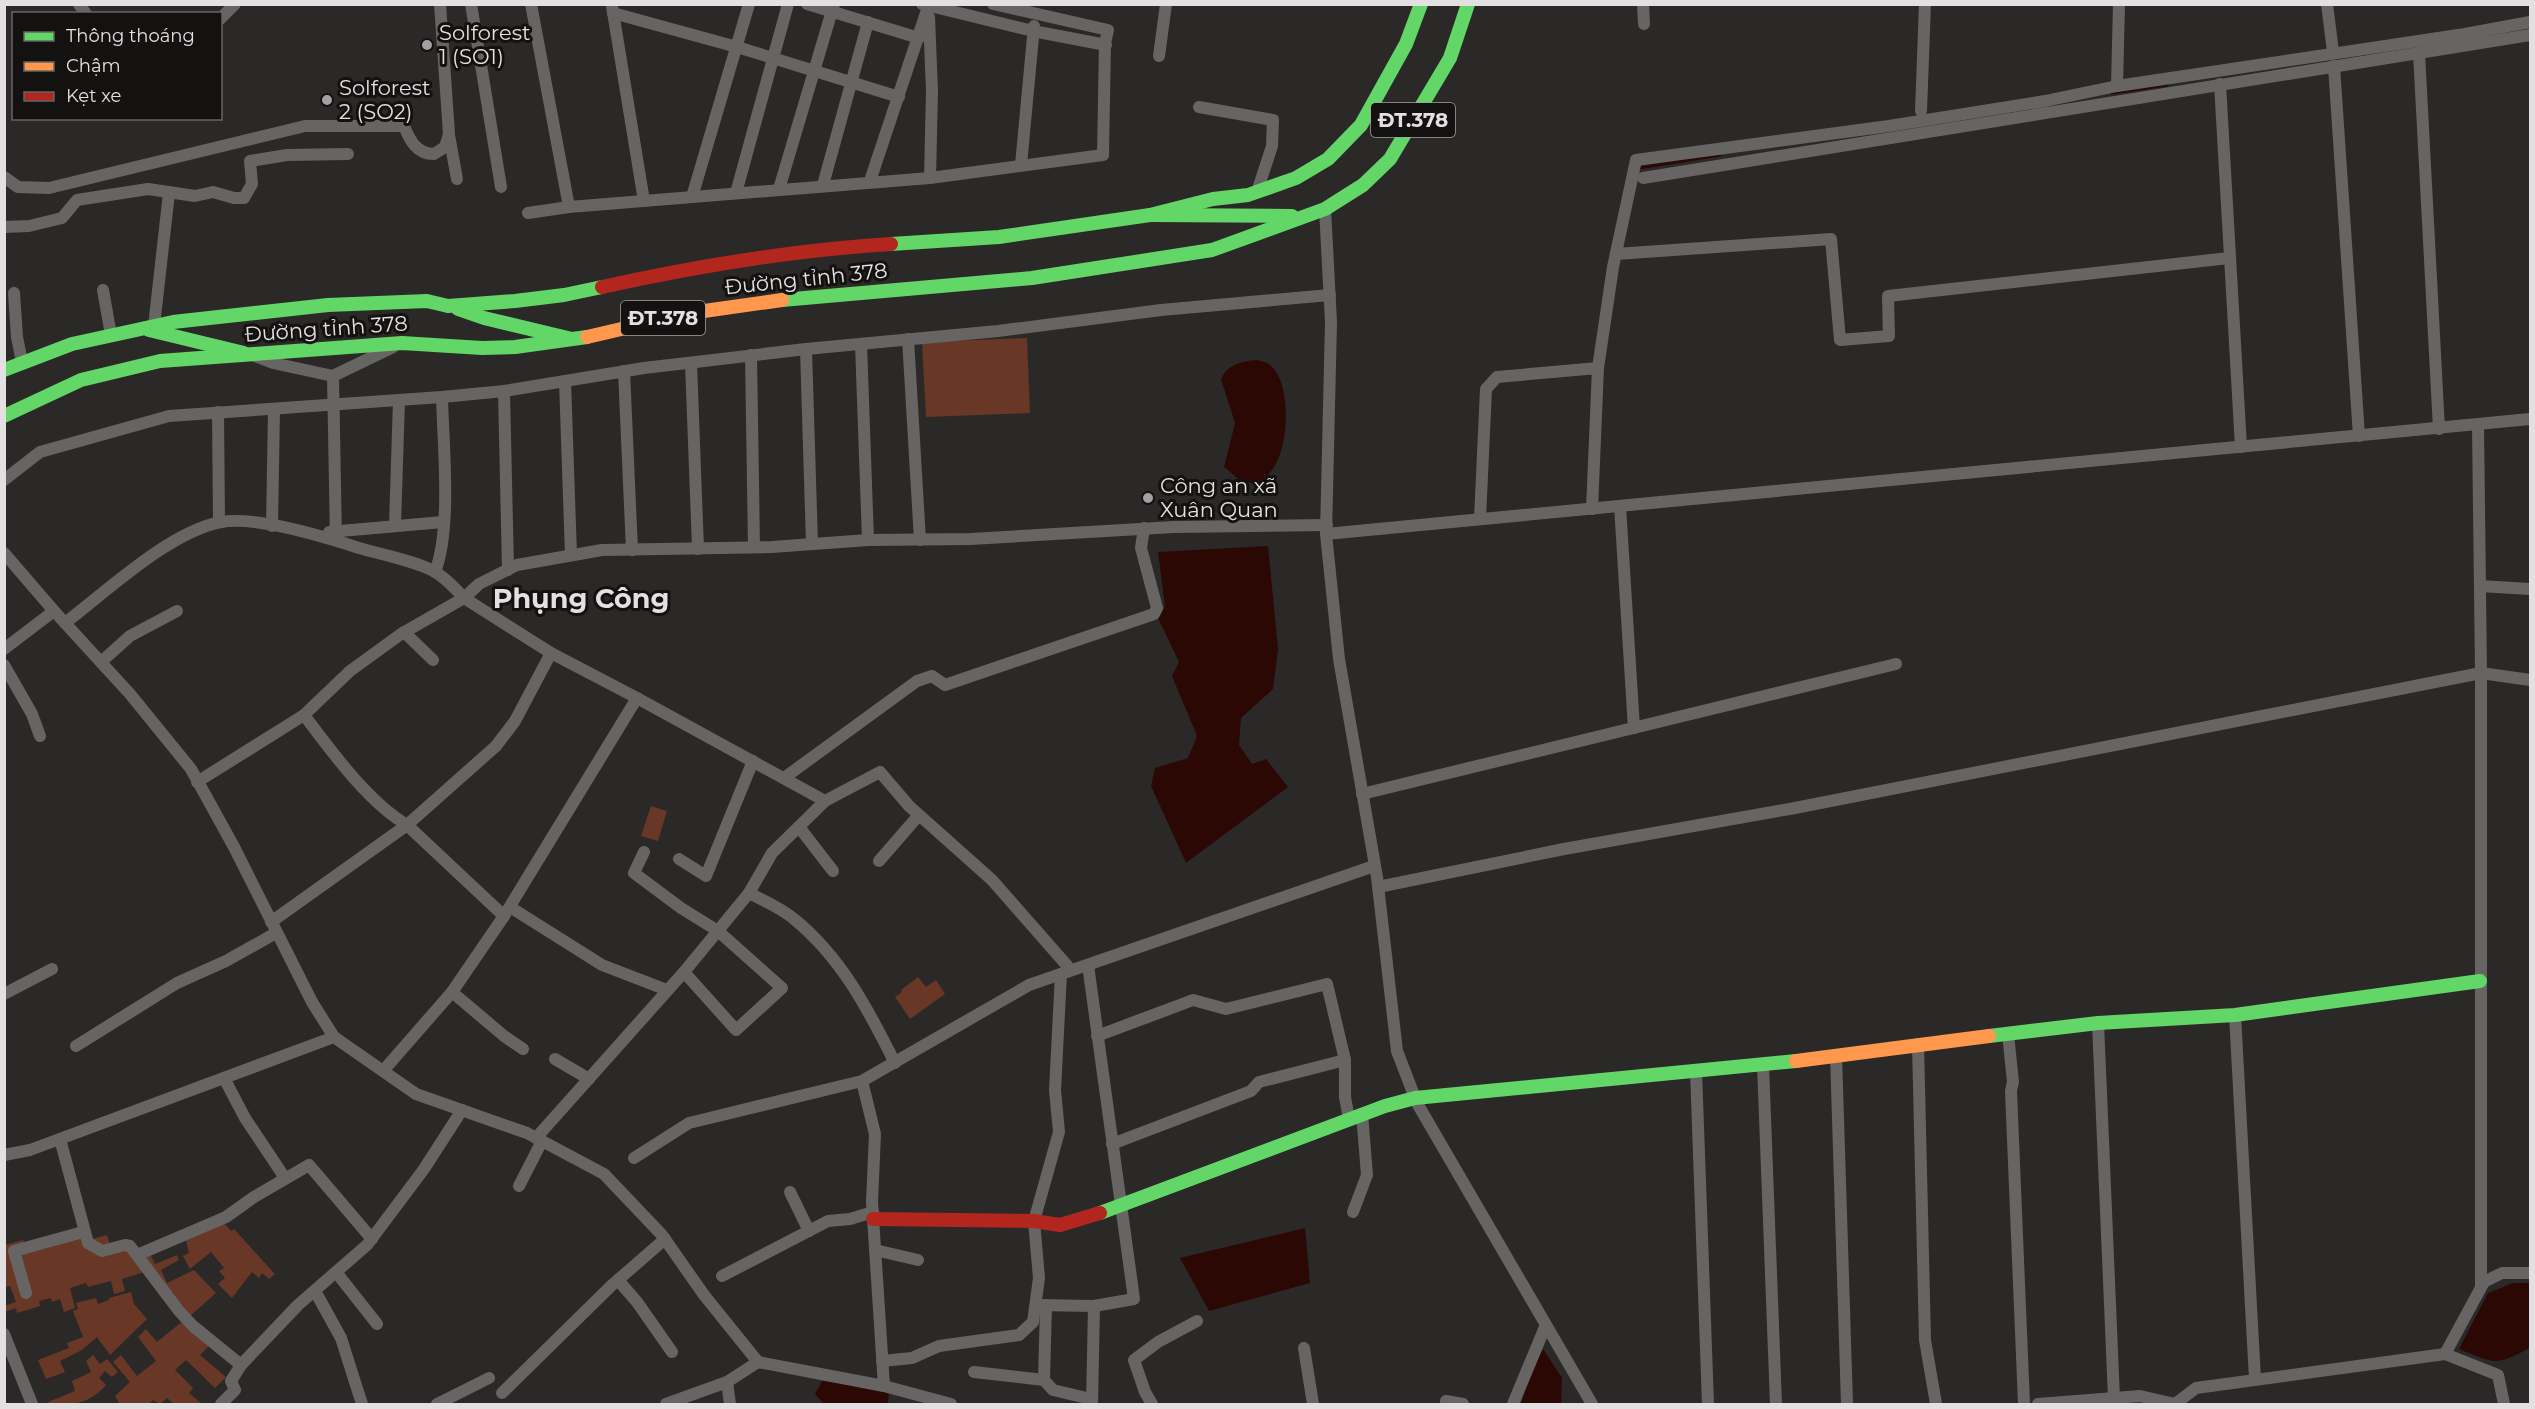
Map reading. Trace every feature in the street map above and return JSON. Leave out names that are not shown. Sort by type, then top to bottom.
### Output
[{"type":"street","points":[[222,17],[235,4]]},
{"type":"street","points":[[440,4],[449,134],[457,179]]},
{"type":"street","points":[[471,4],[501,187]]},
{"type":"street","points":[[531,4],[568,207]]},
{"type":"street","points":[[692,197],[749,4]]},
{"type":"street","points":[[736,193],[788,4]]},
{"type":"street","points":[[807,4],[833,8],[918,38]]},
{"type":"street","points":[[528,213],[568,207],[870,181],[930,178],[1103,155],[1108,30],[993,4]]},
{"type":"street","points":[[1159,56],[1166,4]]},
{"type":"street","points":[[448,306],[564,295],[651,276],[816,249],[999,237],[1150,215],[1212,199],[1257,192],[1296,178],[1328,159],[1361,125],[1406,44],[1421,4]]},
{"type":"street","name":"Đường tỉnh 378","points":[[4,416],[81,380],[160,361],[253,356],[333,347],[402,343],[482,348],[515,347],[576,340],[690,313],[761,302],[1032,278],[1212,250],[1324,209],[1363,185],[1390,159],[1450,58],[1468,4]]},
{"type":"street","points":[[1643,4],[1644,24]]},
{"type":"street","points":[[1921,111],[1925,4]]},
{"type":"street","points":[[2117,86],[2119,4]]},
{"type":"street","points":[[2327,4],[2333,52]]},
{"type":"street","points":[[927,5],[1034,31],[1106,45]]},
{"type":"street","points":[[870,181],[927,5]]},
{"type":"street","points":[[927,5],[932,91],[930,178]]},
{"type":"street","points":[[779,189],[833,8]]},
{"type":"street","points":[[644,201],[613,9],[899,97]]},
{"type":"street","points":[[1021,165],[1035,15]]},
{"type":"street","points":[[823,186],[868,22]]},
{"type":"street","points":[[1592,509],[1598,368],[1616,254],[1636,160],[1889,126],[2045,101],[2117,86],[2465,34],[2530,22]]},
{"type":"street","points":[[1643,178],[2530,35]]},
{"type":"street","points":[[2419,53],[2439,429]]},
{"type":"street","points":[[2334,66],[2359,436]]},
{"type":"street","points":[[2220,84],[2241,447]]},
{"type":"street","points":[[1199,107],[1273,120],[1272,146],[1257,192]]},
{"type":"street","points":[[4,177],[18,187],[49,188],[305,126],[404,126],[416,147],[422,153],[429,154],[439,152],[445,147],[449,134]]},
{"type":"street","points":[[4,226],[29,226],[62,218],[77,200],[148,189],[195,196],[213,192],[234,198],[244,198],[252,184],[250,161],[287,154],[348,154]]},
{"type":"street","points":[[148,327],[169,193]]},
{"type":"street","points":[[1324,209],[1330,295],[1326,529],[1339,659],[1378,887],[1397,1051],[1415,1098],[1545,1327],[1592,1404]]},
{"type":"street","points":[[1150,215],[1306,216]]},
{"type":"street","points":[[1616,254],[1831,239],[1840,340],[1889,336],[1888,296],[2229,258]]},
{"type":"street","points":[[103,290],[111,335]]},
{"type":"street","points":[[14,293],[17,337],[22,362]]},
{"type":"street","points":[[4,480],[40,452],[169,416],[335,403],[442,398],[751,355],[998,331],[1161,310],[1330,295]]},
{"type":"street","points":[[4,370],[72,344],[148,327],[173,322],[328,305],[427,301],[484,318],[576,340]]},
{"type":"street","points":[[148,327],[273,363],[333,376],[402,343]]},
{"type":"street","points":[[908,339],[920,540]]},
{"type":"street","points":[[861,344],[868,540]]},
{"type":"street","points":[[806,349],[812,544]]},
{"type":"street","points":[[751,355],[754,548]]},
{"type":"street","points":[[691,363],[698,549]]},
{"type":"street","points":[[1480,519],[1486,389],[1497,377],[1598,368]]},
{"type":"street","points":[[624,371],[632,550]]},
{"type":"street","points":[[333,376],[336,535]]},
{"type":"street","points":[[565,381],[571,555]]},
{"type":"street","points":[[504,391],[508,570]]},
{"type":"street","points":[[435,572],[441,555],[445,488],[442,398]]},
{"type":"street","points":[[395,525],[399,400]]},
{"type":"street","points":[[272,526],[274,409]]},
{"type":"street","points":[[218,412],[219,522]]},
{"type":"street","points":[[197,782],[304,716],[350,671],[404,632],[464,597],[479,584],[518,565],[602,550],[754,548],[868,540],[920,540],[1144,528],[1326,529],[1480,519],[2530,419]]},
{"type":"street","points":[[2478,425],[2481,673],[2481,1287]]},
{"type":"street","points":[[1620,506],[1634,728]]},
{"type":"street","points":[[65,623],[170,543],[219,522],[238,522],[319,535],[336,535],[395,525],[443,522]]},
{"type":"street","points":[[784,778],[916,681],[932,676],[945,685],[1154,614],[1157,608],[1141,548],[1144,528]]},
{"type":"street","points":[[336,535],[435,572],[464,597],[551,653],[825,801]]},
{"type":"street","points":[[4,553],[137,703],[191,770],[234,847],[312,1002],[334,1037],[416,1094],[539,1139],[604,1174],[665,1239],[704,1295],[758,1362],[884,1386],[951,1404]]},
{"type":"street","points":[[2480,586],[2530,589]]},
{"type":"street","points":[[4,649],[54,611]]},
{"type":"street","points":[[101,663],[130,636],[177,611]]},
{"type":"street","points":[[404,632],[433,660]]},
{"type":"street","points":[[76,1046],[177,983],[226,961],[407,825],[496,746],[515,721],[551,653]]},
{"type":"street","points":[[1362,794],[1896,664]]},
{"type":"street","points":[[4,665],[32,714],[40,736]]},
{"type":"street","points":[[1378,887],[1564,849],[1807,806],[2481,673],[2530,680]]},
{"type":"street","points":[[383,1071],[452,992],[507,911],[637,698]]},
{"type":"street","points":[[304,716],[338,760],[392,817],[407,825],[507,911],[602,965],[667,990]]},
{"type":"street","points":[[679,860],[706,876],[753,761]]},
{"type":"street","points":[[519,1186],[539,1139],[750,893],[772,853],[825,801],[880,772],[919,815],[992,880],[1066,972],[1055,1090],[1059,1132],[1034,1221],[1044,1380],[1053,1390],[1091,1402],[1094,1306]]},
{"type":"street","points":[[879,861],[919,815]]},
{"type":"street","points":[[799,827],[833,871]]},
{"type":"street","points":[[645,852],[634,873],[681,908],[718,931],[782,988],[736,1030],[684,972]]},
{"type":"street","points":[[634,1158],[689,1122],[862,1081],[1029,985],[1374,866]]},
{"type":"street","points":[[750,893],[792,917],[831,956],[866,1004],[895,1063]]},
{"type":"street","points":[[1041,1305],[1094,1306],[1134,1299],[1088,965]]},
{"type":"street","points":[[4,994],[52,969]]},
{"type":"street","points":[[722,1276],[828,1221],[873,1215],[1034,1221],[1060,1226],[1120,1207],[1362,1114],[1415,1098],[1652,1073],[1763,1065],[2098,1023],[2235,1015],[2480,981]]},
{"type":"street","points":[[1097,1036],[1193,1000],[1226,1009],[1328,984],[1346,1060],[1345,1097],[1349,1119]]},
{"type":"street","points":[[452,992],[523,1049]]},
{"type":"street","points":[[2235,1015],[2256,1379]]},
{"type":"street","points":[[2098,1023],[2114,1398]]},
{"type":"street","points":[[2008,1034],[2013,1082],[2011,1091],[2024,1404]]},
{"type":"street","points":[[4,1155],[30,1150],[334,1037]]},
{"type":"street","points":[[1918,1044],[1925,1340],[1936,1404]]},
{"type":"street","points":[[1836,1055],[1847,1404]]},
{"type":"street","points":[[555,1059],[589,1079]]},
{"type":"street","points":[[1112,1144],[1251,1091],[1259,1082],[1346,1060]]},
{"type":"street","points":[[1763,1065],[1776,1404]]},
{"type":"street","points":[[1696,1071],[1708,1404]]},
{"type":"street","points":[[224,1078],[245,1118],[285,1178]]},
{"type":"street","points":[[862,1081],[875,1134],[873,1215],[884,1386]]},
{"type":"street","points":[[221,1404],[235,1390],[231,1381],[241,1365],[315,1290],[372,1239],[424,1169],[462,1110]]},
{"type":"street","points":[[1353,1212],[1367,1175],[1362,1114]]},
{"type":"street","points":[[60,1139],[88,1244],[98,1251],[128,1245],[193,1326],[241,1365]]},
{"type":"street","points":[[137,1254],[226,1217],[309,1165],[372,1239]]},
{"type":"street","points":[[790,1192],[809,1231]]},
{"type":"street","points":[[26,1293],[14,1251],[83,1232]]},
{"type":"street","points":[[502,1392],[618,1280],[665,1239]]},
{"type":"street","points":[[875,1250],[918,1260]]},
{"type":"street","points":[[336,1272],[377,1324]]},
{"type":"street","points":[[2445,1354],[2484,1282],[2502,1273],[2530,1273]]},
{"type":"street","points":[[618,1280],[637,1302],[672,1352]]},
{"type":"street","points":[[315,1290],[341,1338],[362,1404]]},
{"type":"street","points":[[882,1361],[912,1358],[939,1346],[1019,1335],[1034,1322],[1041,1305]]},
{"type":"street","points":[[1152,1404],[1145,1392],[1134,1360],[1158,1342],[1197,1321]]},
{"type":"street","points":[[1513,1404],[1545,1327]]},
{"type":"street","points":[[4,1334],[32,1404]]},
{"type":"street","points":[[1304,1348],[1312,1404]]},
{"type":"street","points":[[2038,1404],[2140,1396],[2175,1404],[2196,1388],[2445,1354],[2498,1375],[2504,1404]]},
{"type":"street","points":[[666,1404],[727,1382],[758,1362]]},
{"type":"street","points":[[974,1372],[1044,1380]]},
{"type":"street","points":[[437,1404],[489,1378]]},
{"type":"street","points":[[727,1382],[730,1404]]},
{"type":"street","points":[[1446,1401],[1463,1404]]},
{"type":"shaded area","points":[[1027,338],[1030,413],[926,417],[922,342]]},
{"type":"shaded area","points":[[1257,360],[1269,364],[1279,376],[1284,393],[1285,434],[1273,469],[1261,480],[1247,482],[1224,467],[1235,423],[1221,379],[1228,370],[1241,362]]},
{"type":"shaded area","points":[[1268,546],[1278,649],[1273,689],[1241,718],[1239,745],[1252,764],[1266,759],[1288,787],[1186,863],[1151,786],[1155,768],[1188,758],[1197,736],[1172,676],[1179,662],[1158,618],[1165,607],[1158,552]]},
{"type":"shaded area","points":[[651,806],[667,811],[658,841],[641,836]]},
{"type":"shaded area","points":[[918,977],[926,987],[936,980],[945,994],[910,1019],[895,997]]},
{"type":"shaded area","points":[[224,1223],[231,1231],[234,1229],[275,1274],[269,1279],[262,1273],[259,1278],[252,1272],[232,1298],[218,1284],[225,1278],[219,1271],[224,1268],[211,1252],[190,1269],[183,1256],[189,1253],[185,1238]]},
{"type":"shaded area","points":[[1305,1228],[1310,1283],[1209,1311],[1180,1258]]},
{"type":"shaded area","points":[[87,1233],[89,1240],[107,1235],[112,1251],[127,1247],[144,1272],[122,1279],[125,1291],[114,1294],[111,1281],[88,1287],[86,1283],[70,1288],[75,1308],[64,1312],[60,1299],[52,1302],[51,1298],[39,1301],[40,1306],[17,1313],[16,1308],[5,1312],[4,1306],[16,1302],[10,1286],[5,1287],[5,1245],[23,1240],[27,1250]]},
{"type":"shaded area","points":[[149,1252],[155,1264],[177,1255],[179,1260],[161,1270],[167,1283],[194,1270],[216,1293],[189,1317],[140,1256]]},
{"type":"shaded area","points":[[2513,1283],[2530,1283],[2530,1348],[2509,1358],[2495,1361],[2459,1349],[2488,1293]]},
{"type":"shaded area","points":[[131,1292],[134,1304],[147,1319],[110,1355],[97,1337],[82,1350],[60,1361],[65,1372],[46,1379],[38,1360],[69,1348],[67,1343],[83,1337],[73,1311],[78,1309],[76,1303],[96,1298],[98,1304],[109,1298]]},
{"type":"shaded area","points":[[184,1320],[211,1344],[200,1355],[226,1377],[215,1388],[186,1360],[175,1370],[193,1388],[189,1393],[202,1404],[174,1404],[167,1398],[160,1404],[153,1400],[149,1404],[120,1404],[115,1396],[130,1382],[113,1362],[121,1355],[137,1376],[156,1361],[138,1337],[146,1329],[157,1342]]},
{"type":"shaded area","points":[[1543,1349],[1562,1378],[1561,1404],[1521,1404],[1530,1374]]},
{"type":"shaded area","points":[[93,1355],[100,1364],[107,1359],[118,1372],[112,1377],[105,1371],[99,1378],[106,1385],[93,1397],[73,1404],[49,1404],[48,1402],[75,1391],[72,1381],[91,1372],[86,1361]]},
{"type":"shaded area","points":[[822,1381],[889,1391],[888,1404],[824,1404],[815,1394]]},
{"type":"waterway","points":[[2112,93],[2167,85]]},
{"type":"waterway","points":[[1639,168],[1720,155]]},
{"type":"traffic: fast","points":[[891,244],[999,237],[1150,215],[1213,199],[1248,195],[1296,178],[1328,159],[1361,125],[1406,44],[1421,4]]},
{"type":"traffic: fast","points":[[782,300],[1032,278],[1212,250],[1325,209],[1363,185],[1390,159],[1450,58],[1468,4]]},
{"type":"traffic: fast","points":[[1150,215],[1292,216]]},
{"type":"traffic: fast","points":[[4,370],[72,344],[173,322],[328,305],[427,301],[448,306],[515,301],[564,295],[602,287]]},
{"type":"traffic: fast","points":[[458,309],[484,318],[572,339]]},
{"type":"traffic: fast","points":[[149,330],[244,353]]},
{"type":"traffic: fast","points":[[4,416],[81,380],[160,361],[402,343],[482,348],[515,347],[587,337]]},
{"type":"traffic: fast","points":[[1989,1036],[2098,1023],[2235,1015],[2480,981]]},
{"type":"traffic: fast","points":[[1100,1213],[1385,1106],[1415,1098],[1796,1061]]},
{"type":"traffic: slow","points":[[587,337],[690,313],[782,300]]},
{"type":"traffic: slow","points":[[1796,1061],[1989,1036]]},
{"type":"traffic: jam","points":[[602,287],[746,260],[818,250],[891,244]]},
{"type":"traffic: jam","points":[[873,1219],[1034,1221],[1060,1225],[1100,1213]]},
{"type":"place","name":"Solforest 1 (SO1)","points":[[427,45]]},
{"type":"place","name":"Solforest 2 (SO2)","points":[[327,100]]},
{"type":"place","name":"Công an xã Xuân Quan","points":[[1148,498]]},
{"type":"district","name":"Phụng Công","points":[[581,599]]}]
